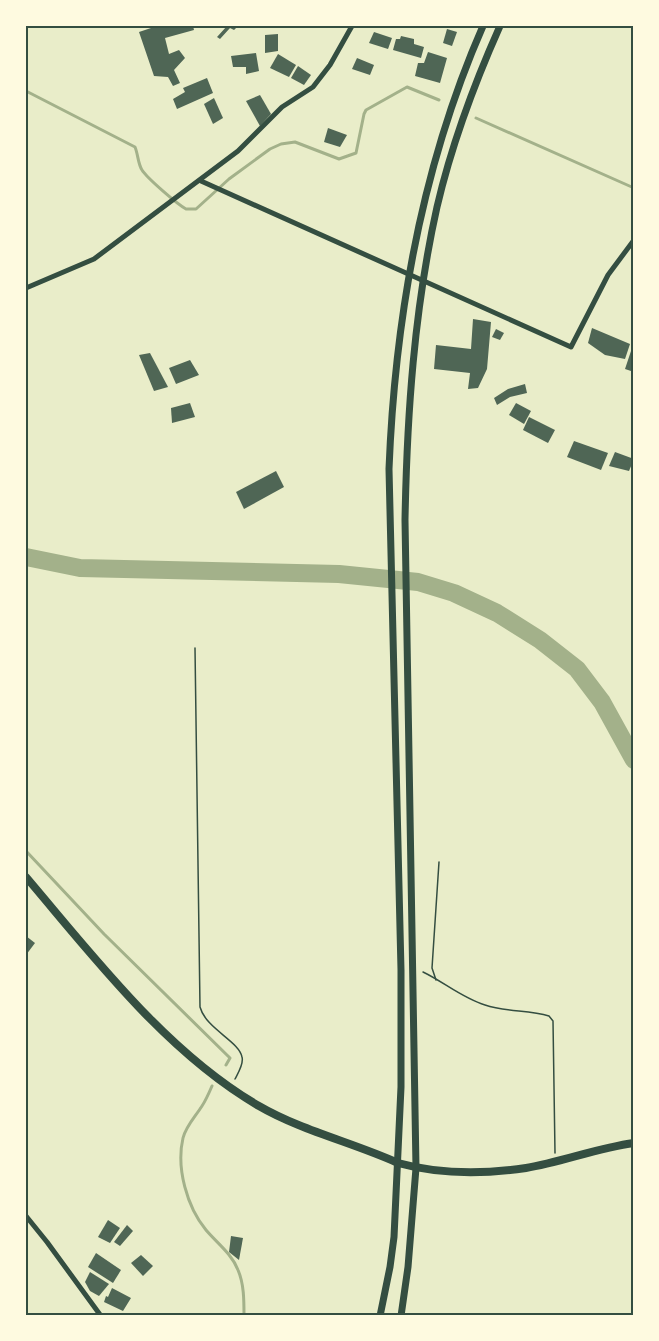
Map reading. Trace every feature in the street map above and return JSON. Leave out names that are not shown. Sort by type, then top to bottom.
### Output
[{"type":"main road","points":[[380,1316],[394,1237],[401,1087],[401,981],[389,469],[394,390],[410,275],[423,208],[457,91],[483,26]]},
{"type":"main road","points":[[401,1316],[417,1168],[405,520],[408,419],[424,281],[438,205],[472,95],[500,26]]},
{"type":"main road","points":[[390,520],[405,520]]},
{"type":"main road","points":[[26,877],[128,996],[180,1046],[231,1088],[260,1107],[281,1117],[398,1163],[417,1168],[440,1170],[526,1168],[633,1143]]},
{"type":"street","points":[[26,288],[94,259],[201,181],[238,151],[282,107],[313,87],[330,65],[352,26]]},
{"type":"street","points":[[201,181],[571,347],[608,275],[633,240]]},
{"type":"street","points":[[26,1216],[100,1316]]},
{"type":"path","points":[[195,648],[200,1007],[202,1016],[239,1049],[243,1058],[231,1088]]},
{"type":"path","points":[[437,981],[432,968],[439,862]]},
{"type":"path","points":[[414,970],[424,972],[484,1005],[549,1016],[553,1021],[555,1161]]},
{"type":"building","points":[[150,26],[193,26],[194,30],[165,38],[169,54],[179,50],[185,58],[174,70],[180,83],[173,86],[168,77],[154,76],[139,32],[151,28]]},
{"type":"building","points":[[227,26],[237,27],[234,30],[230,28],[220,39],[217,37]]},
{"type":"building","points":[[447,29],[457,32],[452,46],[443,43]]},
{"type":"building","points":[[374,32],[392,38],[388,49],[369,43]]},
{"type":"building","points":[[278,34],[278,51],[265,53],[265,35]]},
{"type":"building","points":[[401,36],[414,39],[414,44],[424,47],[421,58],[393,50],[396,39],[400,39]]},
{"type":"building","points":[[428,52],[447,58],[440,83],[415,76],[418,63],[424,63]]},
{"type":"building","points":[[256,53],[259,71],[246,74],[246,67],[233,67],[231,56]]},
{"type":"building","points":[[278,54],[296,65],[289,77],[270,68]]},
{"type":"building","points":[[357,58],[374,65],[370,75],[352,69]]},
{"type":"building","points":[[298,66],[311,75],[304,85],[291,78]]},
{"type":"building","points":[[207,78],[213,93],[177,109],[173,99],[185,92],[183,88]]},
{"type":"building","points":[[260,95],[271,114],[260,126],[246,101]]},
{"type":"building","points":[[214,98],[223,118],[213,124],[204,104]]},
{"type":"building","points":[[328,128],[347,135],[340,147],[324,142]]},
{"type":"building","points":[[473,319],[491,322],[487,369],[478,388],[468,389],[470,373],[434,369],[436,345],[471,349]]},
{"type":"building","points":[[592,328],[630,344],[625,359],[605,355],[588,343]]},
{"type":"building","points":[[496,329],[504,333],[500,340],[492,337]]},
{"type":"building","points":[[631,351],[634,352],[634,372],[625,369]]},
{"type":"building","points":[[150,353],[168,387],[154,391],[139,355]]},
{"type":"building","points":[[190,360],[199,375],[176,384],[169,368]]},
{"type":"building","points":[[525,384],[527,393],[510,397],[497,405],[494,398],[508,389]]},
{"type":"building","points":[[190,403],[195,417],[172,423],[171,408]]},
{"type":"building","points":[[516,403],[531,411],[524,424],[509,415]]},
{"type":"building","points":[[529,417],[555,430],[548,443],[523,430]]},
{"type":"building","points":[[574,441],[608,453],[601,470],[567,457]]},
{"type":"building","points":[[615,452],[634,459],[629,471],[609,466]]},
{"type":"building","points":[[276,471],[284,487],[244,509],[236,492]]},
{"type":"building","points":[[26,936],[35,943],[26,955]]},
{"type":"building","points":[[108,1220],[120,1228],[110,1243],[98,1237]]},
{"type":"building","points":[[127,1225],[133,1231],[120,1246],[114,1242]]},
{"type":"building","points":[[231,1236],[243,1238],[239,1260],[229,1252]]},
{"type":"building","points":[[96,1253],[121,1270],[113,1283],[88,1267]]},
{"type":"building","points":[[141,1255],[153,1266],[143,1276],[131,1263]]},
{"type":"building","points":[[90,1272],[109,1284],[99,1296],[90,1291],[85,1282]]},
{"type":"building","points":[[112,1288],[131,1298],[123,1311],[104,1302]]},
{"type":"waterway","points":[[26,91],[135,147],[145,174],[162,191],[186,209],[196,209],[229,179],[270,149],[281,144],[295,142],[339,159],[356,153],[366,110],[407,87],[439,100]]},
{"type":"waterway","points":[[476,118],[634,188]]},
{"type":"waterway","points":[[26,557],[80,568],[339,574],[418,582],[454,593],[497,613],[540,640],[577,669],[602,702],[634,760]]},
{"type":"waterway","points":[[26,851],[104,934],[230,1058],[226,1065]]},
{"type":"waterway","points":[[212,1086],[184,1134],[181,1150],[182,1174],[189,1199],[199,1221],[228,1254],[238,1270],[243,1286],[244,1316]]}]
